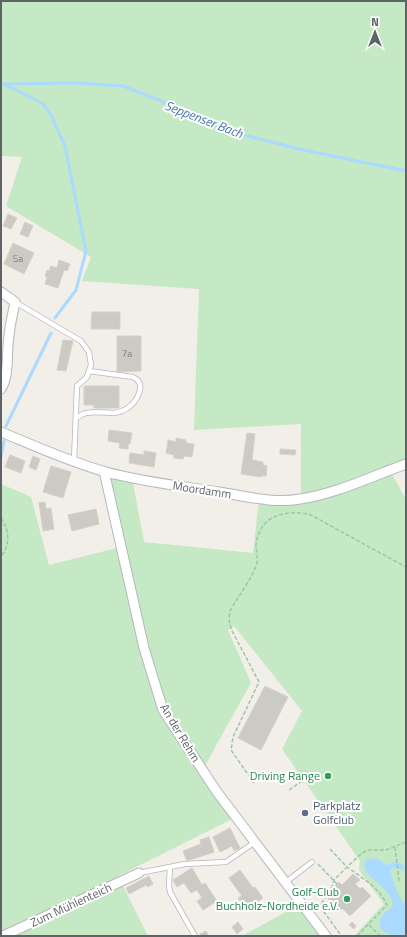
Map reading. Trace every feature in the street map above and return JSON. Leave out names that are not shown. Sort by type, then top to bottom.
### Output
[{"type":"street","points":[[1,292],[15,302],[8,337],[6,376],[1,389]]},
{"type":"street","name":"Moordamm","points":[[1,432],[74,461],[104,471],[132,478],[259,499],[287,501],[301,499],[342,488],[406,464]]},
{"type":"street","name":"An der Rehm","points":[[104,471],[144,648],[163,710],[202,771],[326,936]]},
{"type":"street","name":"Zum Mühlenteich","points":[[3,936],[139,873]]},
{"type":"lane","points":[[15,302],[81,341],[89,352],[91,365],[87,377],[77,386],[74,461]]},
{"type":"lane","points":[[76,418],[87,413],[120,412],[130,406],[138,396],[140,383],[134,377],[89,371]]},
{"type":"lane","points":[[139,873],[199,863],[218,864],[226,862],[255,842]]},
{"type":"lane","points":[[286,882],[313,861]]},
{"type":"lane","points":[[170,867],[170,892],[195,936]]},
{"type":"path","points":[[254,783],[231,750],[233,737],[259,682],[231,629],[229,619],[230,611],[256,566],[256,544],[264,525],[271,518],[286,513],[309,514],[322,520],[356,541],[406,566]]},
{"type":"path","points":[[1,518],[6,527],[8,541],[7,547],[1,558]]},
{"type":"path","points":[[289,790],[309,776]]},
{"type":"path","points":[[343,936],[322,909],[322,903],[332,887],[334,880],[368,850],[386,850],[406,842]]},
{"type":"path","points":[[395,847],[399,881]]},
{"type":"path","points":[[330,849],[347,867],[376,889],[384,897],[388,905],[357,936]]},
{"type":"path","points":[[313,861],[337,884]]},
{"type":"path","points":[[369,925],[380,936]]},
{"type":"green space","points":[[1,1],[406,1],[406,464],[390,470],[406,500],[406,936],[354,936],[384,904],[359,870],[360,861],[282,749],[302,711],[234,626],[228,630],[251,683],[202,771],[236,817],[118,876],[148,936],[1,936],[1,484],[31,497],[49,565],[121,547],[104,471],[132,478],[144,542],[253,553],[259,499],[301,499],[301,424],[194,430],[199,289],[82,281],[91,257],[6,206],[22,157],[1,156]]},
{"type":"green space","points":[[302,903],[326,936],[242,936]]},
{"type":"water","points":[[377,858],[386,865],[395,862],[401,863],[405,868],[403,871],[395,867],[390,870],[398,894],[406,906],[406,934],[388,934],[380,926],[382,917],[393,906],[387,892],[370,876],[364,866],[366,860]]},
{"type":"building","points":[[8,214],[17,218],[11,229],[3,226]]},
{"type":"building","points":[[25,222],[33,226],[28,237],[20,234]]},
{"type":"building","points":[[13,243],[34,253],[24,274],[4,264]]},
{"type":"building","points":[[59,260],[70,264],[67,271],[64,270],[58,288],[45,284],[47,277],[45,276],[47,270],[49,271],[51,266],[57,268]]},
{"type":"building","points":[[92,312],[120,312],[120,329],[91,329]]},
{"type":"building","points":[[117,336],[141,336],[141,371],[117,372]]},
{"type":"building","points":[[63,340],[73,341],[66,371],[57,370]]},
{"type":"building","points":[[84,386],[119,386],[119,408],[94,408],[94,405],[84,405]]},
{"type":"building","points":[[109,430],[132,433],[130,444],[128,444],[128,449],[119,448],[120,443],[108,441]]},
{"type":"building","points":[[247,433],[255,434],[252,460],[263,462],[263,465],[267,466],[266,476],[261,477],[241,474]]},
{"type":"building","points":[[176,438],[186,440],[186,443],[194,444],[192,457],[184,456],[183,459],[174,458],[174,455],[166,453],[168,440],[176,442]]},
{"type":"building","points":[[280,449],[296,450],[295,455],[280,454]]},
{"type":"building","points":[[144,451],[156,453],[154,467],[129,463],[130,453],[144,455]]},
{"type":"building","points":[[10,455],[25,461],[21,473],[5,467]]},
{"type":"building","points":[[33,456],[40,459],[36,470],[29,467]]},
{"type":"building","points":[[51,466],[71,472],[63,498],[43,492]]},
{"type":"building","points":[[45,502],[46,509],[51,508],[54,529],[43,531],[39,503]]},
{"type":"building","points":[[96,509],[99,524],[72,531],[68,515]]},
{"type":"building","points":[[265,686],[288,697],[261,750],[238,738]]},
{"type":"building","points":[[302,771],[303,773],[306,771],[308,775],[305,777],[301,776],[299,773]]},
{"type":"building","points":[[230,828],[240,848],[234,851],[232,846],[220,852],[213,837]]},
{"type":"building","points":[[209,837],[214,852],[187,861],[183,851],[201,844],[200,840]]},
{"type":"building","points":[[192,868],[202,885],[205,883],[217,901],[203,910],[197,901],[202,898],[197,890],[191,893],[184,883],[177,887],[173,880]]},
{"type":"building","points":[[240,870],[253,888],[255,887],[263,898],[247,910],[238,898],[242,896],[229,878]]},
{"type":"building","name":"Golf-Club Buchholz-Nordheide e.V.","points":[[353,874],[360,880],[355,884],[360,889],[362,887],[371,896],[350,916],[342,908],[341,910],[328,899],[338,889],[335,886],[339,882],[342,885]]},
{"type":"building","points":[[149,876],[153,884],[148,887],[146,885],[129,894],[126,888]]},
{"type":"building","points":[[238,922],[243,929],[237,934],[232,927]]},
{"type":"building","points":[[352,922],[356,926],[354,929],[349,925]]},
{"type":"building","points":[[206,931],[209,936],[201,936],[200,934]]},
{"type":"waterway","name":"Seppenser Bach","points":[[1,84],[79,83],[123,86],[229,131],[299,149],[406,171]]},
{"type":"waterway","points":[[4,84],[42,103],[50,113],[65,146],[86,251],[76,290],[55,318]]},
{"type":"waterway","points":[[6,426],[51,333]]},
{"type":"waterway","points":[[1,457],[4,441]]},
{"type":"place","name":"Driving Range","points":[[328,776]]},
{"type":"place","name":"Parkplatz Golfclub","points":[[305,813]]},
{"type":"place","name":"Golf-Club Buchholz-Nordheide e.V.","points":[[347,899]]}]
